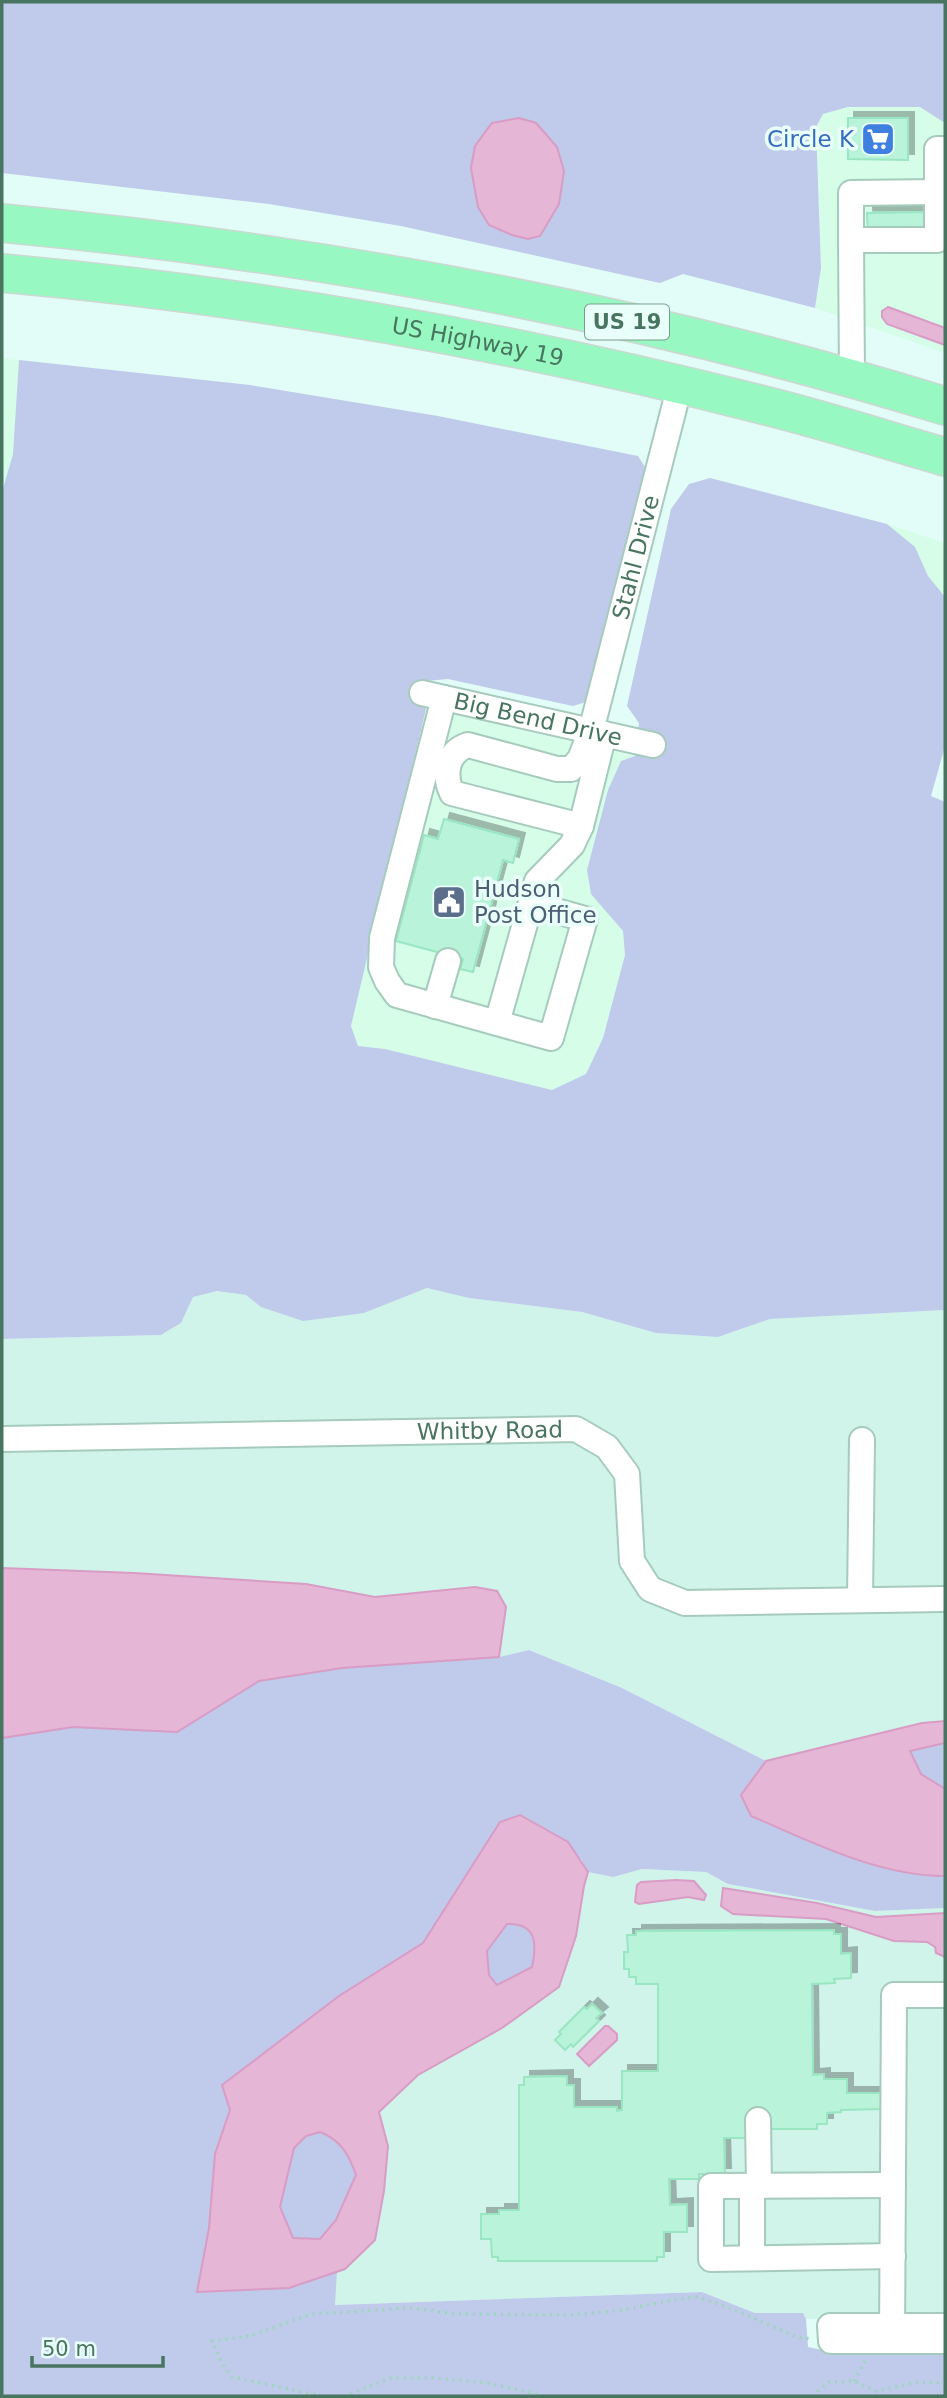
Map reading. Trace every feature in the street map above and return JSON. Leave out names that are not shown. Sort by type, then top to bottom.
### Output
[{"type":"highway","name":"US 19","points":[[2,223],[208,247],[508,296],[648,326],[852,377],[945,405]]},
{"type":"highway","points":[[2,247],[110,256],[151,255],[208,247]]},
{"type":"highway","name":"US Highway 19","points":[[2,272],[177,292],[353,318],[570,359],[769,406],[945,457]]},
{"type":"street","points":[[851,240],[941,244],[937,149],[945,149]]},
{"type":"street","points":[[852,377],[851,193],[937,192]]},
{"type":"street","name":"Stahl Drive","points":[[598,732],[680,385]]},
{"type":"street","name":"Big Bend Drive","points":[[435,1006],[397,995],[387,981],[380,958],[433,696],[653,745]]},
{"type":"street","points":[[571,769],[598,732]]},
{"type":"street","points":[[497,1023],[534,892],[572,845],[581,826],[598,732]]},
{"type":"street","points":[[581,826],[452,793],[447,774],[450,759],[459,748],[468,745],[549,767],[571,769],[586,785],[589,793]]},
{"type":"street","points":[[448,961],[435,1006],[551,1038],[585,919],[534,892]]},
{"type":"street","name":"Whitby Road","points":[[2,1439],[576,1429],[607,1447],[627,1474],[632,1561],[650,1589],[685,1603],[945,1599]]},
{"type":"street","points":[[860,1599],[862,1440]]},
{"type":"street","points":[[892,2333],[894,1995],[945,1995]]},
{"type":"street","points":[[752,2258],[758,2120]]},
{"type":"street","points":[[893,2185],[711,2186],[711,2259],[893,2256]]},
{"type":"street","points":[[831,2341],[945,2326]]},
{"type":"street","points":[[892,2333],[945,2341]]},
{"type":"path","points":[[322,2396],[232,2377],[212,2341],[250,2336],[311,2314],[412,2308],[454,2314],[573,2315],[616,2311],[697,2297],[797,2337],[831,2341]]},
{"type":"path","points":[[344,2396],[391,2378],[405,2378],[488,2383],[545,2396]]},
{"type":"path","points":[[812,2396],[829,2382],[854,2381],[875,2391],[919,2382],[945,2383]]},
{"type":"shaded area","points":[[2,2],[945,2],[945,123],[920,107],[848,107],[823,114],[816,127],[821,268],[815,308],[683,274],[660,283],[401,226],[269,204],[2,173]]},
{"type":"shaded area","points":[[848,107],[920,107],[945,123],[945,353],[815,308],[821,268],[816,127],[823,114]]},
{"type":"shaded area","points":[[519,118],[536,123],[557,147],[564,171],[559,204],[540,236],[528,239],[489,225],[478,207],[471,168],[475,146],[492,123]]},
{"type":"shaded area","points":[[888,307],[945,328],[945,345],[887,324],[882,317],[882,311]]},
{"type":"shaded area","points":[[2,358],[19,360],[13,454],[2,492]]},
{"type":"shaded area","points":[[19,360],[250,385],[438,416],[638,456],[645,467],[591,692],[586,702],[573,706],[448,679],[415,682],[413,687],[426,709],[351,1026],[358,1046],[385,1049],[552,1090],[586,1074],[603,1038],[625,955],[623,931],[591,894],[587,870],[608,790],[621,761],[635,756],[639,723],[627,706],[671,509],[689,484],[710,478],[887,524],[915,547],[928,576],[945,597],[945,746],[931,796],[945,802],[945,1310],[770,1319],[718,1337],[656,1333],[582,1312],[469,1298],[427,1288],[364,1313],[303,1321],[261,1307],[246,1295],[217,1291],[193,1297],[181,1323],[161,1335],[2,1339],[2,492],[13,454]]},
{"type":"shaded area","points":[[887,524],[945,543],[945,597],[928,576],[915,547]]},
{"type":"shaded area","points":[[426,709],[635,756],[621,761],[608,790],[587,870],[610,915],[623,931],[625,955],[603,1038],[586,1074],[552,1090],[385,1049],[358,1046],[351,1026]]},
{"type":"shaded area","points":[[427,1288],[469,1298],[582,1312],[656,1333],[718,1337],[770,1319],[945,1310],[945,1721],[922,1723],[766,1761],[622,1688],[529,1650],[499,1657],[505,1607],[475,1587],[375,1597],[306,1584],[2,1568],[2,1339],[161,1335],[181,1323],[193,1296],[217,1291],[246,1295],[261,1307],[364,1313]]},
{"type":"shaded area","points":[[2,1568],[306,1584],[375,1597],[475,1587],[497,1591],[506,1607],[499,1657],[342,1668],[259,1681],[177,1732],[73,1727],[2,1738]]},
{"type":"shaded area","points":[[529,1650],[622,1688],[766,1761],[741,1795],[751,1817],[871,1864],[945,1876],[945,1908],[875,1911],[728,1884],[706,1872],[642,1869],[613,1877],[588,1872],[581,1859],[500,1822],[423,1943],[339,1996],[292,2033],[230,2110],[215,2154],[209,2228],[197,2291],[289,2288],[337,2272],[335,2305],[702,2292],[755,2313],[803,2313],[808,2347],[822,2350],[945,2350],[945,2396],[2,2396],[2,1738],[73,1727],[177,1732],[259,1681],[342,1668],[499,1657]]},
{"type":"shaded area","points":[[945,1721],[945,1743],[910,1751],[921,1774],[945,1789],[945,1876],[895,1870],[846,1856],[751,1816],[741,1795],[766,1761],[922,1723]]},
{"type":"shaded area","points":[[945,1743],[945,1789],[921,1774],[910,1751]]},
{"type":"shaded area","points":[[520,1815],[568,1842],[588,1872],[576,1936],[559,1987],[502,2028],[418,2075],[379,2112],[388,2146],[384,2191],[375,2240],[345,2269],[289,2288],[197,2292],[209,2228],[215,2154],[230,2110],[222,2085],[339,1996],[423,1943],[500,1822]],"holes":[[[507,1924],[524,1927],[533,1936],[534,1959],[532,1967],[497,1985],[489,1975],[487,1951]],[[320,2132],[334,2139],[343,2149],[356,2175],[336,2220],[320,2239],[293,2238],[280,2207],[294,2148],[306,2136]]]},
{"type":"shaded area","points":[[642,1869],[706,1872],[728,1884],[875,1911],[945,1908],[945,2318],[806,2319],[803,2313],[755,2313],[702,2292],[334,2305],[337,2272],[345,2269],[375,2240],[384,2192],[388,2146],[378,2112],[418,2075],[502,2028],[584,1886],[588,1872],[612,1877]]},
{"type":"shaded area","points":[[694,1881],[706,1895],[704,1900],[688,1897],[639,1904],[635,1902],[637,1885],[641,1882]]},
{"type":"shaded area","points":[[723,1888],[817,1903],[876,1917],[945,1913],[945,1957],[936,1953],[935,1947],[927,1942],[894,1941],[826,1919],[733,1914],[721,1906]]},
{"type":"shaded area","points":[[507,1924],[524,1927],[532,1936],[532,1967],[497,1985],[489,1975],[487,1951]]},
{"type":"shaded area","points":[[605,2026],[617,2034],[617,2040],[589,2066],[577,2054]]},
{"type":"shaded area","points":[[320,2132],[334,2139],[343,2149],[357,2175],[336,2220],[320,2239],[293,2238],[280,2207],[294,2148],[306,2136]]},
{"type":"building","name":"Circle K","points":[[848,118],[908,118],[908,160],[848,159]]},
{"type":"building","name":"Circle K","points":[[929,212],[929,232],[868,233],[867,213]]},
{"type":"building","name":"Hudson Post Office","points":[[444,819],[519,839],[513,863],[503,860],[473,972],[460,969],[463,959],[396,941],[424,835],[438,839]]},
{"type":"building","points":[[834,1930],[834,1934],[841,1934],[841,1954],[851,1953],[851,1978],[834,1979],[835,1983],[812,1984],[813,2075],[824,2074],[824,2079],[847,2079],[847,2093],[883,2093],[883,2109],[827,2113],[827,2124],[817,2124],[817,2129],[765,2129],[750,2138],[724,2138],[725,2174],[699,2174],[699,2179],[669,2179],[670,2205],[687,2204],[687,2232],[664,2232],[664,2257],[657,2257],[657,2261],[498,2261],[498,2257],[492,2257],[491,2239],[481,2239],[481,2214],[519,2210],[519,2085],[524,2085],[524,2077],[567,2076],[567,2085],[574,2085],[574,2107],[617,2107],[617,2111],[622,2110],[622,2071],[658,2071],[658,1984],[636,1984],[636,1977],[629,1977],[629,1969],[624,1969],[624,1952],[628,1952],[627,1935],[636,1935],[636,1931]]},
{"type":"building","points":[[592,2004],[602,2013],[596,2018],[599,2021],[573,2047],[571,2044],[565,2050],[555,2040],[561,2034],[559,2032],[584,2007],[587,2009]]},
{"type":"place","name":"Circle K","points":[[878,139]]},
{"type":"place","name":"Hudson Post Office","points":[[449,902]]}]
